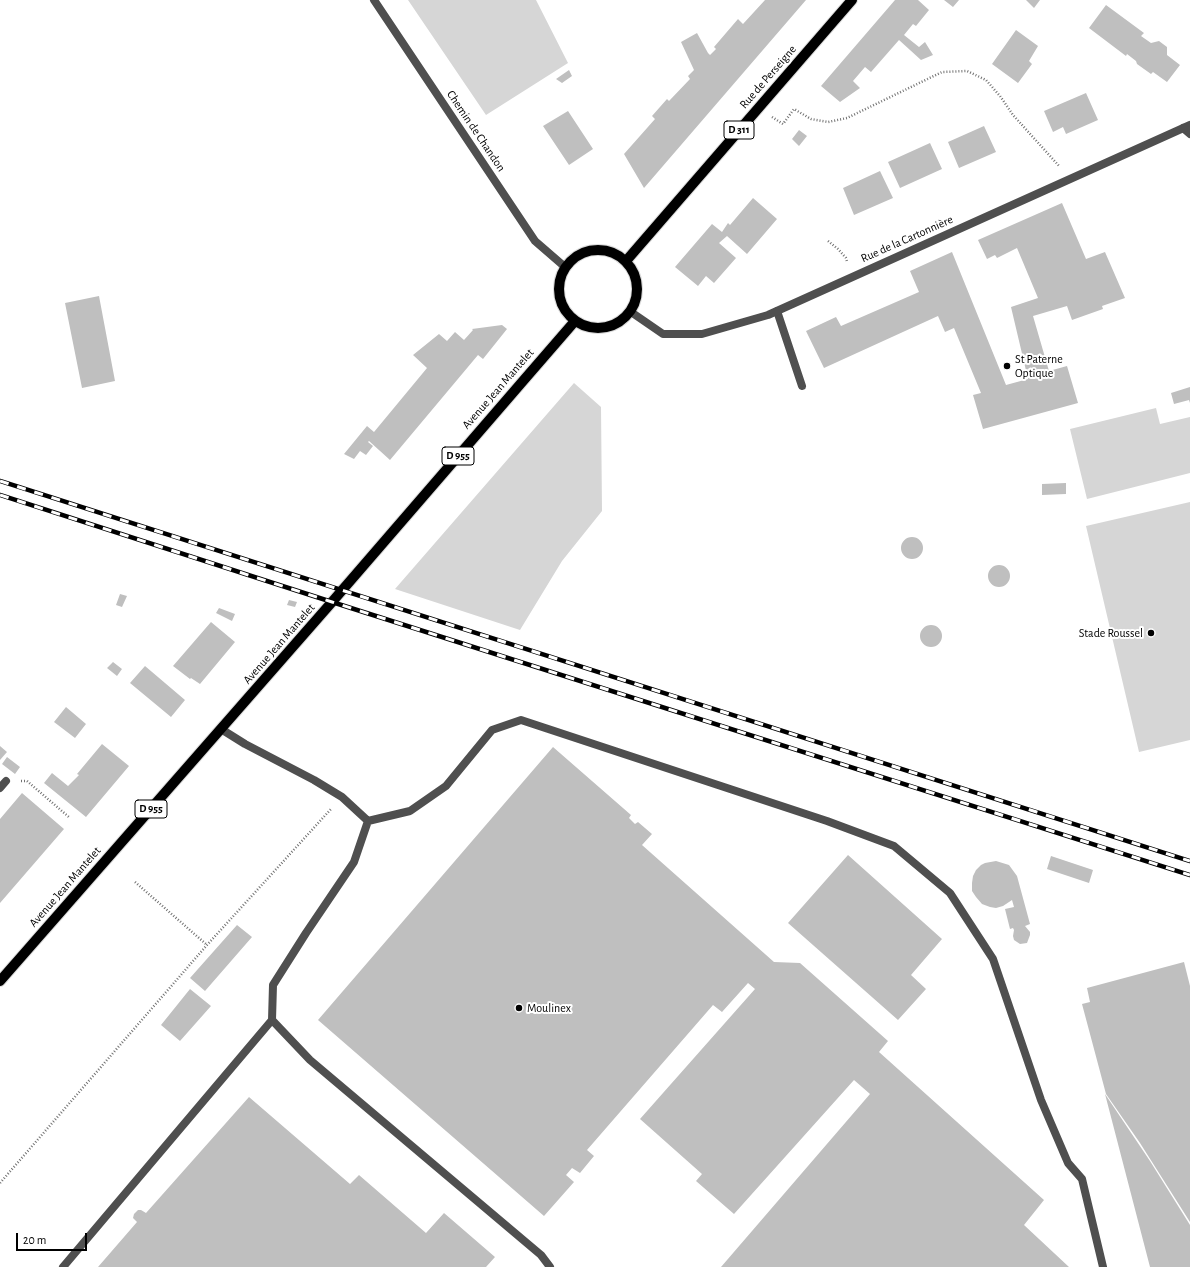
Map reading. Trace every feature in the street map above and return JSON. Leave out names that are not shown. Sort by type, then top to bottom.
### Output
[{"type":"main road","name":"Rue de Perseigne","points":[[626,261],[852,0]]},
{"type":"main road","points":[[601,250],[614,253],[626,261],[634,272],[638,285],[636,299],[631,312],[622,321],[599,329],[586,327],[575,321],[566,313],[558,290],[560,278],[565,267],[575,257],[587,251],[601,250]]},
{"type":"main road","name":"Avenue Jean Mantelet","points":[[0,981],[575,321]]},
{"type":"street","name":"Chemin de Chandon","points":[[374,0],[535,241],[565,267]]},
{"type":"street","name":"Rue de la Cartonnière","points":[[631,312],[663,334],[702,334],[768,315],[1187,127]]},
{"type":"street","points":[[1187,127],[1190,134]]},
{"type":"street","points":[[777,311],[802,386]]},
{"type":"street","points":[[368,821],[410,811],[446,786],[492,730],[521,720],[827,821],[894,846],[950,893],[993,959],[1041,1100],[1068,1163],[1082,1179],[1103,1267]]},
{"type":"street","points":[[221,729],[245,744],[314,780],[342,797],[368,821]]},
{"type":"street","points":[[0,788],[6,781]]},
{"type":"street","points":[[63,1267],[272,1020],[273,985],[354,862],[368,821]]},
{"type":"street","points":[[272,1020],[310,1060],[541,1255],[550,1267]]},
{"type":"path","points":[[759,107],[783,124],[794,109],[811,119],[828,122],[847,118],[942,72],[967,71],[986,80],[1013,114],[1071,179]]},
{"type":"path","points":[[828,241],[838,248],[846,258],[853,277]]},
{"type":"path","points":[[6,781],[27,781],[70,818]]},
{"type":"path","points":[[0,1182],[207,946],[342,797]]},
{"type":"path","points":[[135,882],[207,946]]},
{"type":"shaded area","points":[[408,0],[536,0],[568,63],[486,115]]},
{"type":"shaded area","points":[[574,383],[601,407],[602,511],[562,561],[520,630],[395,589]]},
{"type":"shaded area","points":[[1156,408],[1160,424],[1190,417],[1190,473],[1087,499],[1070,429]]},
{"type":"shaded area","name":"Stade Roussel","points":[[1190,502],[1190,740],[1139,752],[1086,526]]},
{"type":"building","points":[[765,0],[806,0],[644,188],[624,154],[655,119],[652,116],[667,99],[669,101],[690,79],[688,76],[694,70],[681,42],[697,33],[710,55],[716,49],[714,47],[738,19],[743,24]]},
{"type":"building","points":[[895,0],[918,0],[929,10],[916,26],[913,24],[904,35],[919,47],[925,42],[933,55],[921,60],[899,40],[871,72],[865,67],[853,81],[860,88],[840,102],[821,86]]},
{"type":"building","points":[[944,0],[959,0],[953,7]]},
{"type":"building","points":[[1026,0],[1040,0],[1034,8]]},
{"type":"building","points":[[1106,5],[1144,33],[1141,36],[1151,43],[1159,41],[1167,47],[1167,55],[1180,65],[1167,82],[1153,72],[1151,74],[1137,64],[1136,61],[1127,54],[1126,56],[1089,28]]},
{"type":"building","points":[[1016,30],[1038,46],[1029,61],[1032,64],[1018,83],[992,64]]},
{"type":"building","points":[[569,70],[572,76],[562,83],[556,79]]},
{"type":"building","points":[[1086,93],[1098,120],[1066,134],[1063,127],[1053,132],[1044,111]]},
{"type":"building","points":[[568,111],[593,149],[569,165],[543,126]]},
{"type":"building","points":[[984,126],[996,152],[959,168],[948,142]]},
{"type":"building","points":[[799,130],[807,136],[799,146],[792,139]]},
{"type":"building","points":[[930,143],[942,169],[900,188],[888,162]]},
{"type":"building","points":[[880,171],[893,198],[854,215],[843,188]]},
{"type":"building","points":[[753,198],[777,219],[747,254],[727,236],[719,243],[736,258],[714,283],[706,276],[698,286],[675,267],[712,224],[722,232],[728,223],[730,225]]},
{"type":"building","points":[[1062,203],[1086,259],[1105,252],[1125,298],[1102,306],[1103,309],[1072,320],[1067,306],[1033,316],[1049,371],[1067,366],[1078,403],[983,429],[973,395],[981,393],[954,328],[945,332],[938,316],[824,368],[806,331],[836,317],[841,326],[919,292],[910,271],[952,252],[1006,385],[1028,379],[1011,307],[1038,298],[1017,248],[997,258],[995,255],[987,259],[978,240]]},
{"type":"building","points":[[99,296],[115,381],[82,388],[65,303]]},
{"type":"building","points":[[502,325],[507,329],[483,359],[478,355],[390,460],[369,441],[368,442],[373,446],[366,455],[360,451],[354,459],[344,454],[367,426],[374,432],[427,368],[413,355],[439,334],[447,341],[455,332],[464,340],[473,330],[472,329]]},
{"type":"building","points":[[1190,387],[1190,403],[1189,400],[1174,404],[1171,393]]},
{"type":"building","points":[[1066,483],[1066,494],[1042,495],[1042,484]]},
{"type":"building","points":[[908,537],[916,537],[923,544],[923,552],[916,559],[908,559],[901,552],[901,544]]},
{"type":"building","points":[[999,565],[1007,568],[1010,576],[1007,584],[999,587],[991,584],[988,576],[991,568]]},
{"type":"building","points":[[120,594],[127,596],[122,607],[116,605]]},
{"type":"building","points":[[289,600],[297,602],[295,607],[287,605]]},
{"type":"building","points":[[219,608],[235,614],[232,621],[216,613]]},
{"type":"building","points":[[211,622],[235,642],[200,684],[191,678],[190,679],[173,666]]},
{"type":"building","points":[[931,625],[939,628],[942,636],[939,644],[931,647],[923,644],[920,636],[923,628]]},
{"type":"building","points":[[113,662],[122,669],[117,676],[107,668]]},
{"type":"building","points":[[145,666],[185,700],[171,717],[130,683]]},
{"type":"building","points":[[66,707],[86,724],[75,738],[54,722]]},
{"type":"building","points":[[102,744],[129,766],[86,817],[44,783],[52,773],[68,786],[79,775],[77,774]]},
{"type":"building","points":[[0,746],[7,752],[0,760]]},
{"type":"building","name":"Moulinex","points":[[553,747],[631,815],[629,818],[635,824],[638,822],[652,834],[642,845],[774,962],[800,963],[888,1041],[879,1052],[1044,1200],[1024,1225],[1069,1267],[721,1267],[870,1094],[854,1080],[734,1214],[696,1181],[702,1174],[640,1119],[755,989],[748,983],[722,1012],[713,1005],[587,1150],[594,1156],[580,1173],[572,1168],[566,1175],[574,1182],[544,1216],[318,1020]]},
{"type":"building","points":[[7,757],[20,767],[15,774],[2,764]]},
{"type":"building","points":[[22,793],[64,829],[0,903],[0,819]]},
{"type":"building","points":[[848,855],[942,939],[911,975],[926,989],[898,1020],[788,923]]},
{"type":"building","points":[[1051,856],[1093,870],[1089,883],[1047,869]]},
{"type":"building","points":[[996,861],[1009,865],[1017,876],[1030,924],[1025,926],[1030,932],[1027,943],[1020,944],[1014,940],[1014,930],[1013,928],[1010,929],[1005,909],[1014,907],[1012,900],[1003,906],[996,908],[990,907],[982,904],[972,891],[973,876],[976,870],[985,863]]},
{"type":"building","points":[[237,925],[252,937],[205,991],[190,978]]},
{"type":"building","points":[[1184,962],[1190,986],[1190,1222],[1140,1143],[1106,1094],[1082,1004],[1090,1002],[1087,988]]},
{"type":"building","points":[[190,989],[211,1006],[180,1041],[161,1025]]},
{"type":"building","points":[[1105,1094],[1150,1161],[1190,1225],[1190,1267],[1150,1267]]},
{"type":"building","points":[[249,1097],[350,1184],[359,1175],[426,1233],[444,1213],[495,1257],[486,1267],[98,1267],[137,1222],[133,1218],[134,1214],[138,1210],[146,1213]]},
{"type":"railway","points":[[0,481],[1190,861]]},
{"type":"railway","points":[[0,495],[1190,875]]},
{"type":"place","name":"St Paterne Optique","points":[[1007,366]]},
{"type":"place","name":"Stade Roussel","points":[[1151,633]]},
{"type":"place","name":"Moulinex","points":[[519,1008]]}]
